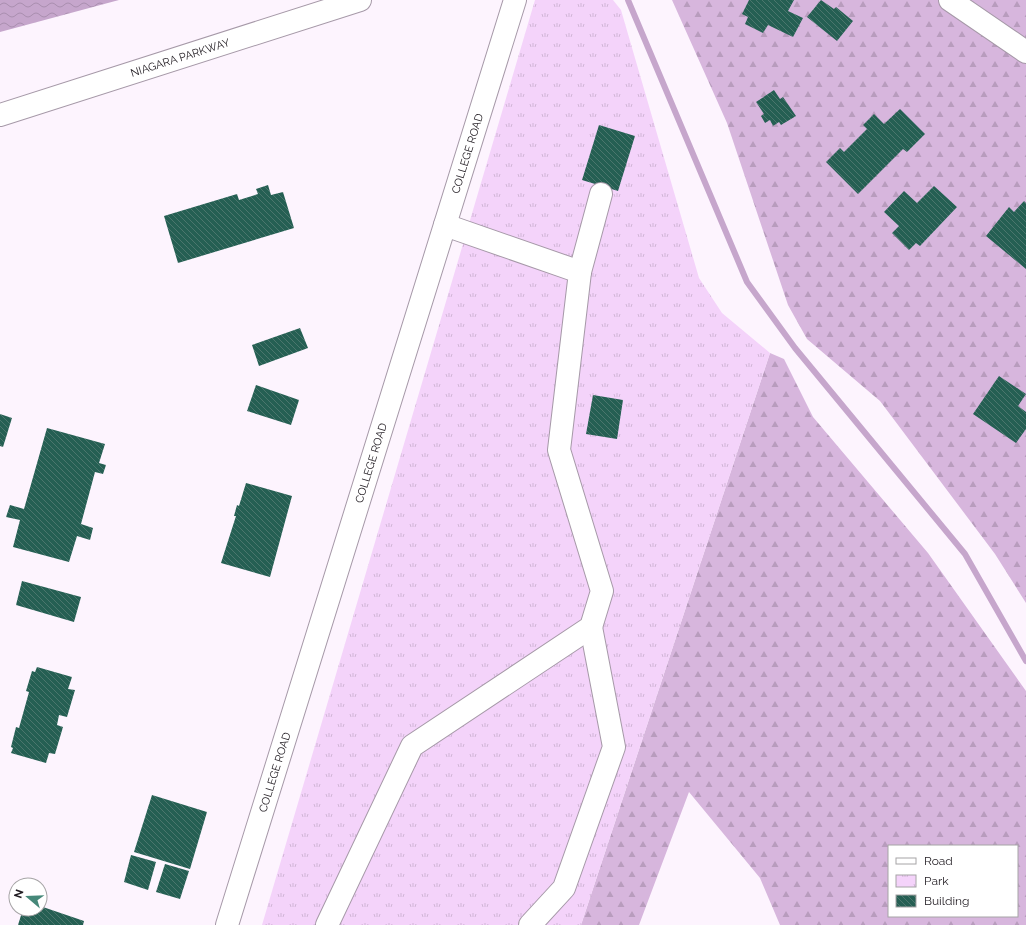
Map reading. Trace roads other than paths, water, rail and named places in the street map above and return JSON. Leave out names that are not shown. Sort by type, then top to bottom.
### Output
[{"type":"street","name":"NIAGARA PARKWAY","points":[[0,114],[360,0]]},
{"type":"street","name":"COLLEGE ROAD","points":[[227,925],[515,0]]},
{"type":"street","points":[[950,0],[1026,52]]},
{"type":"street","points":[[530,925],[564,888],[614,747],[591,627],[602,591],[559,450],[580,272],[601,194]]},
{"type":"street","points":[[445,225],[580,272]]},
{"type":"street","points":[[327,925],[412,746],[591,627]]},
{"type":"water","points":[[0,0],[119,0],[0,32]]},
{"type":"waterway","points":[[628,0],[747,282],[795,348],[965,554],[1026,661]]}]
